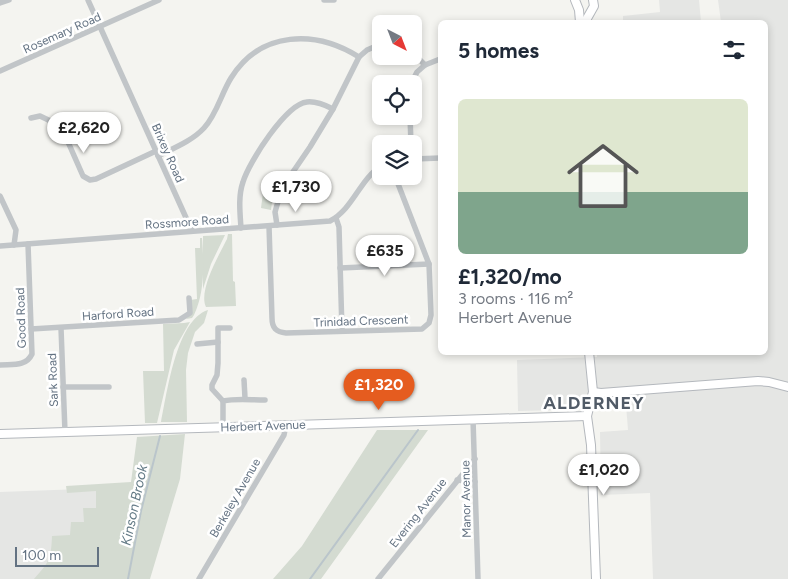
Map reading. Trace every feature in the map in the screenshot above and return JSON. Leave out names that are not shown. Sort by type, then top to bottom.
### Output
[{"type":"street","points":[[0,3],[8,0]]},
{"type":"street","name":"Brixey Road","points":[[88,0],[192,231]]},
{"type":"street","name":"Rosemary Road","points":[[0,71],[146,3],[159,0]]},
{"type":"street","points":[[324,0],[334,0]]},
{"type":"street","points":[[577,3],[587,12],[594,4]]},
{"type":"street","points":[[577,3],[580,20]]},
{"type":"street","points":[[586,20],[594,4]]},
{"type":"street","points":[[31,118],[40,116],[61,126],[81,173],[87,180],[96,179],[188,141],[204,128],[235,72],[256,52],[270,44],[290,39],[319,39],[330,42],[359,57]]},
{"type":"street","points":[[277,225],[275,212],[282,188],[333,109],[359,57],[372,48]]},
{"type":"street","points":[[416,75],[426,65],[438,60]]},
{"type":"street","points":[[422,61],[426,65]]},
{"type":"street","points":[[241,228],[240,192],[248,169],[264,144],[288,113],[300,103],[314,102],[333,109]]},
{"type":"street","points":[[422,159],[438,158]]},
{"type":"street","points":[[342,331],[339,227],[336,218],[372,173]]},
{"type":"street","name":"Trinidad Crescent","points":[[269,226],[272,318],[274,329],[280,333],[414,329],[425,327],[429,323],[431,315],[429,264],[398,185]]},
{"type":"street","points":[[0,196],[16,230],[14,245]]},
{"type":"street","name":"Rossmore Road","points":[[0,246],[330,221],[336,218]]},
{"type":"street","name":"Good Road","points":[[0,365],[22,364],[29,359],[32,351],[28,244]]},
{"type":"street","points":[[340,268],[429,264]]},
{"type":"street","name":"Harford Road","points":[[31,329],[179,320],[190,313],[189,298]]},
{"type":"street","name":"Sark Road","points":[[61,328],[64,432]]},
{"type":"street","points":[[223,428],[223,401],[212,389],[212,384],[216,375],[218,328],[230,328]]},
{"type":"street","points":[[197,344],[218,342]]},
{"type":"street","points":[[589,355],[593,392],[587,416],[591,445],[596,579]]},
{"type":"street","points":[[244,380],[245,398]]},
{"type":"street","points":[[593,392],[601,393],[758,381],[788,387]]},
{"type":"street","points":[[63,387],[109,387]]},
{"type":"street","points":[[223,401],[245,398],[265,400]]},
{"type":"street","name":"Herbert Avenue","points":[[0,434],[587,416]]},
{"type":"street","name":"Manor Avenue","points":[[473,419],[478,579]]},
{"type":"street","name":"Berkeley Avenue","points":[[199,579],[284,435],[286,426]]},
{"type":"street","name":"Evering Avenue","points":[[378,579],[474,459]]},
{"type":"street","points":[[456,480],[475,482]]},
{"type":"shaded area","points":[[659,0],[699,0],[701,20],[623,20],[623,16],[660,12]]},
{"type":"shaded area","points":[[718,0],[788,0],[788,579],[653,579],[650,493],[601,495],[600,432],[628,430],[626,405],[599,409],[518,411],[517,360],[597,357],[597,355],[768,355],[768,20],[721,20]]},
{"type":"shaded area","points":[[264,185],[274,186],[271,210],[261,208]]},
{"type":"shaded area","points":[[228,234],[232,234],[233,281],[235,282],[236,306],[206,307],[204,300],[207,283]]},
{"type":"shaded area","points":[[225,235],[211,264],[203,289],[203,236]]},
{"type":"shaded area","points":[[200,238],[202,238],[203,257],[202,287],[194,315],[192,318],[186,319],[190,315],[190,300],[197,299],[195,248],[200,248]]},
{"type":"shaded area","points":[[208,310],[204,323],[195,332],[188,353],[186,370],[187,422],[161,422],[170,377],[181,342],[188,328],[197,317]]},
{"type":"shaded area","points":[[190,322],[174,350],[157,423],[145,423],[143,371],[164,371],[163,324]]},
{"type":"shaded area","points":[[377,430],[428,430],[321,579],[273,579],[302,546]]},
{"type":"shaded area","points":[[185,434],[180,479],[150,579],[34,579],[48,560],[52,536],[70,535],[71,522],[84,522],[83,508],[96,508],[96,491],[67,493],[66,486],[131,482],[137,437]]},
{"type":"shaded area","points":[[109,488],[59,579],[0,579],[0,492]]},
{"type":"waterway","points":[[310,579],[418,430]]},
{"type":"waterway","name":"Kinson Brook","points":[[128,579],[141,511],[160,436]]},
{"type":"district","name":"ALDERNEY","points":[[594,403]]}]
